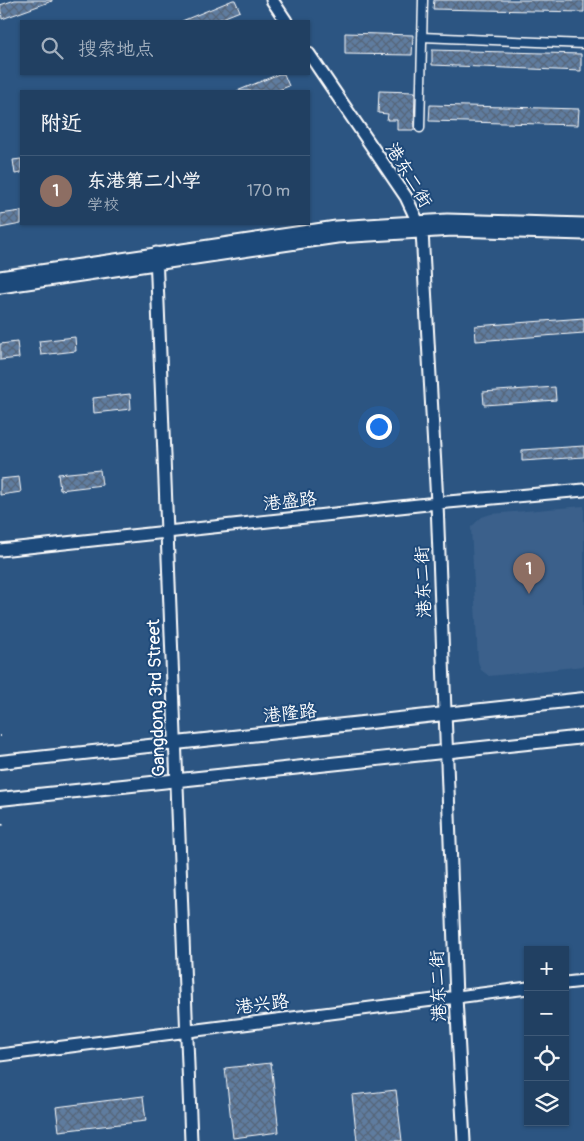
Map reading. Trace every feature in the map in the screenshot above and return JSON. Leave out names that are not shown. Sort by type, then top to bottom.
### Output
[{"type":"main road","points":[[272,0],[285,20]]},
{"type":"main road","name":"港东二街","points":[[310,55],[406,197],[420,227],[437,503],[456,997],[464,1141]]},
{"type":"main road","points":[[0,277],[420,227],[448,220],[584,224]]},
{"type":"main road","points":[[420,227],[453,230],[584,234]]},
{"type":"main road","points":[[0,287],[156,258]]},
{"type":"main road","name":"Gangdong 3rd Street","points":[[156,258],[191,1141]]},
{"type":"main road","name":"港盛路","points":[[0,550],[437,503],[584,490]]},
{"type":"main road","name":"港隆路","points":[[0,762],[584,699]]},
{"type":"main road","points":[[0,799],[584,736]]},
{"type":"main road","points":[[569,983],[584,981]]},
{"type":"main road","name":"港兴路","points":[[0,1055],[524,988]]},
{"type":"street","points":[[420,128],[423,0]]},
{"type":"street","points":[[422,37],[584,44]]},
{"type":"path","points":[[0,825],[5,824]]},
{"type":"shaded area","points":[[584,506],[584,666],[489,676],[481,670],[478,661],[471,527],[482,517],[491,514]]},
{"type":"building","points":[[15,0],[52,1],[2,19],[0,5]]},
{"type":"building","points":[[233,0],[235,0],[240,11],[218,20],[184,20]]},
{"type":"building","points":[[434,0],[584,0],[584,12],[433,9]]},
{"type":"building","points":[[345,33],[413,35],[412,55],[345,54]]},
{"type":"building","points":[[432,50],[581,54],[581,71],[432,65]]},
{"type":"building","points":[[277,75],[284,75],[289,86],[279,90],[239,90]]},
{"type":"building","points":[[379,91],[415,92],[414,130],[397,130],[397,120],[387,120],[388,114],[378,113]]},
{"type":"building","points":[[430,105],[579,109],[578,125],[429,121]]},
{"type":"building","points":[[20,159],[20,173],[15,174],[13,160]]},
{"type":"building","points":[[20,211],[20,224],[0,228],[0,214]]},
{"type":"building","points":[[584,318],[584,333],[476,341],[475,326]]},
{"type":"building","points":[[75,337],[76,351],[41,355],[39,341]]},
{"type":"building","points":[[17,342],[19,358],[0,360],[0,344]]},
{"type":"building","points":[[555,387],[556,400],[484,405],[483,392]]},
{"type":"building","points":[[130,394],[131,409],[94,413],[93,398]]},
{"type":"building","points":[[584,446],[584,457],[522,461],[522,450]]},
{"type":"building","points":[[100,470],[102,485],[60,490],[58,474]]},
{"type":"building","points":[[19,477],[21,492],[0,495],[0,479]]},
{"type":"building","points":[[271,1063],[279,1132],[233,1138],[225,1068]]},
{"type":"building","points":[[396,1090],[402,1141],[357,1141],[352,1095]]},
{"type":"building","points":[[143,1096],[146,1121],[59,1131],[56,1107]]},
{"type":"place","name":"东港第二小学","points":[[529,594]]}]
